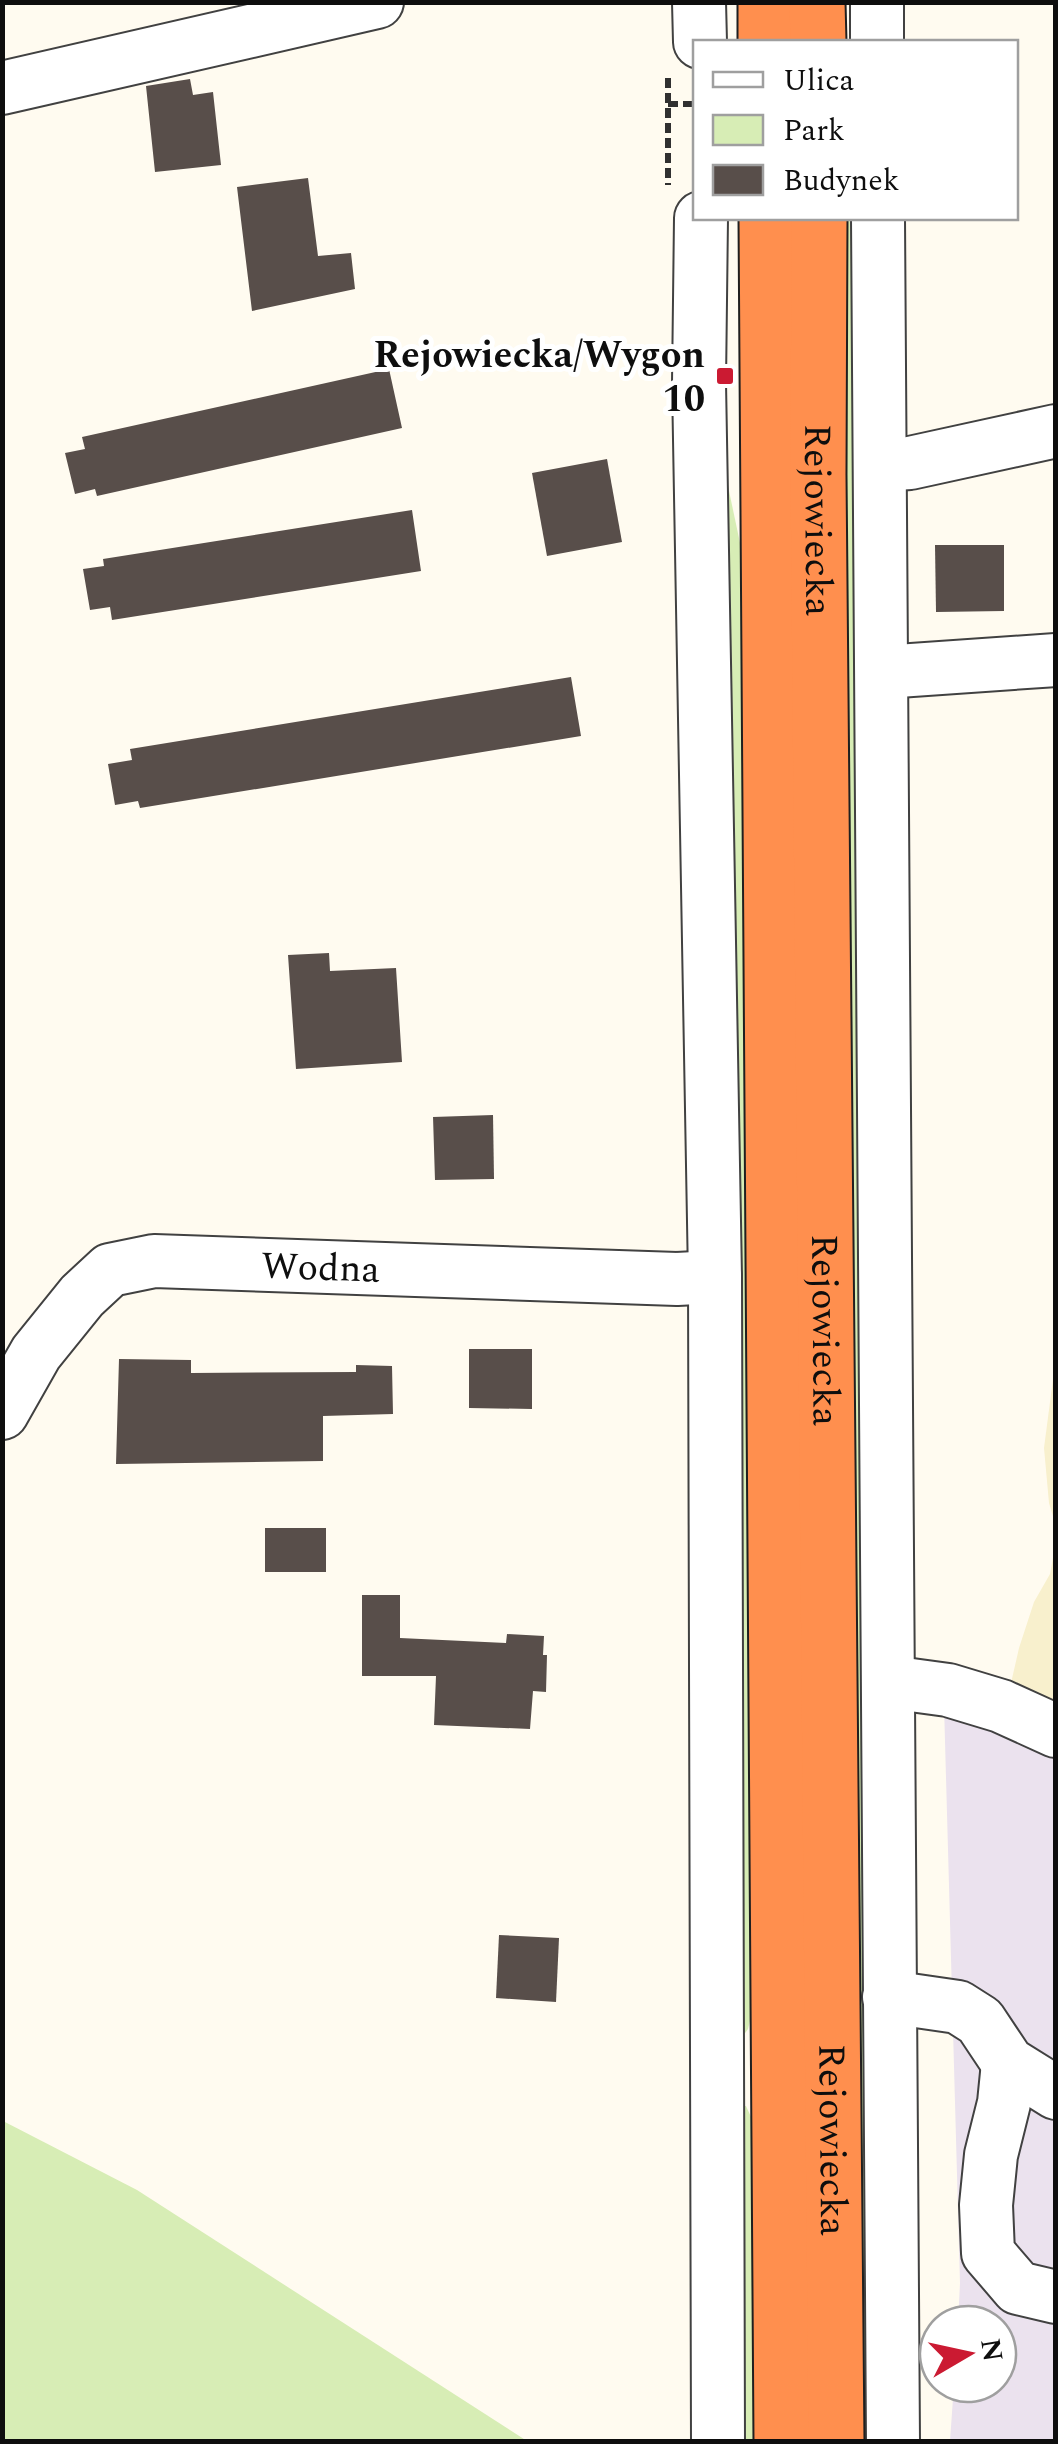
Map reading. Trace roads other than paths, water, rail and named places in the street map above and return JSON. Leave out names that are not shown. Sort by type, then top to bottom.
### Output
[{"type":"highway","points":[[766,2],[766,40]]},
{"type":"highway","points":[[817,2],[818,40]]},
{"type":"highway","name":"Rejowiecka","points":[[767,220],[782,2442]]},
{"type":"highway","name":"Rejowiecka","points":[[820,220],[818,475],[836,2442]]},
{"type":"street","points":[[2,88],[377,2]]},
{"type":"street","points":[[698,2],[700,40]]},
{"type":"street","points":[[877,2],[877,40]]},
{"type":"street","points":[[701,220],[698,384],[714,1278],[718,2442]]},
{"type":"street","points":[[878,220],[893,2442]]},
{"type":"street","points":[[880,465],[1056,430]]},
{"type":"street","points":[[883,672],[1056,660]]},
{"type":"street","name":"Wodna","points":[[2,1413],[36,1353],[82,1296],[110,1270],[154,1261],[714,1278]]},
{"type":"street","points":[[889,1682],[948,1690],[1001,1706],[1056,1731]]},
{"type":"street","points":[[890,1997],[958,2007],[980,2021],[1008,2063],[1056,2093]]},
{"type":"street","points":[[1008,2063],[1004,2103],[991,2155],[986,2205],[988,2253],[1018,2288],[1056,2297]]},
{"type":"street","points":[[716,2073],[780,2070]]},
{"type":"place","name":"Rejowiecka/Wygon 10","points":[[725,376]]}]
